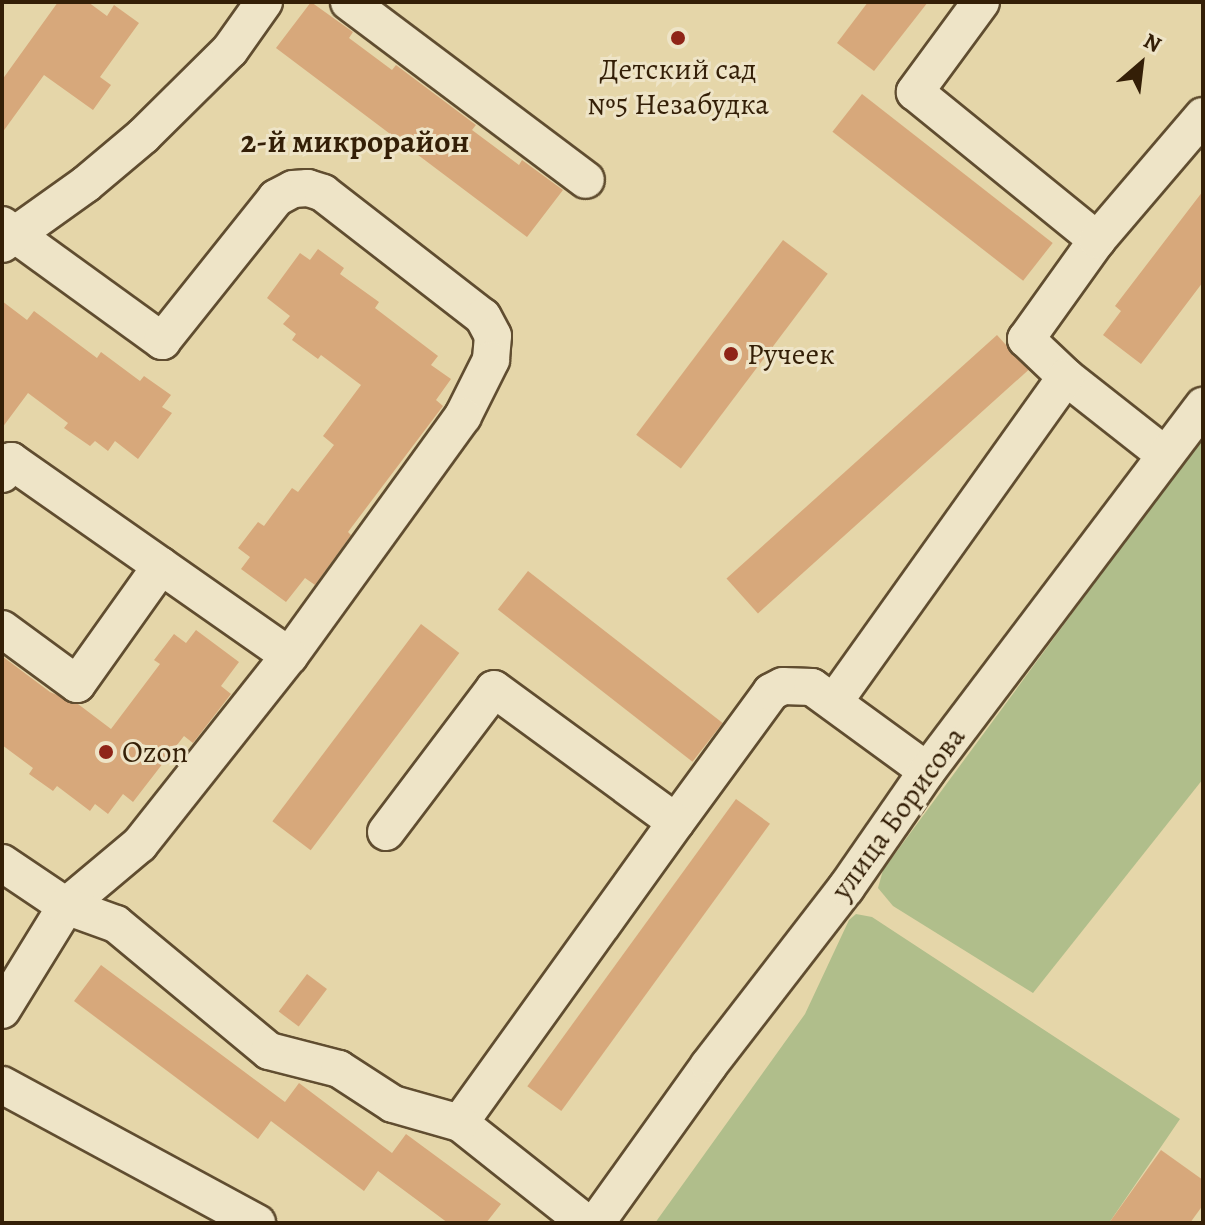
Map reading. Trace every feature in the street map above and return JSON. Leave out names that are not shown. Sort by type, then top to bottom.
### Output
[{"type":"street","points":[[2,1010],[66,906],[140,844],[289,656],[463,416],[491,360],[493,336],[483,317],[323,193],[308,188],[293,189],[276,198],[162,341],[6,234],[86,184],[143,136],[230,50],[264,2]]},
{"type":"street","points":[[349,2],[586,180]]},
{"type":"street","points":[[981,2],[915,92],[1097,240]]},
{"type":"street","points":[[1165,455],[1066,377],[1026,339],[1097,240],[1203,116]]},
{"type":"street","points":[[834,702],[1066,377]]},
{"type":"street","name":"улица Борисова","points":[[596,1223],[709,1065],[846,888],[927,771],[1203,406]]},
{"type":"street","points":[[2,474],[11,461],[289,656]]},
{"type":"street","points":[[2,629],[77,684],[161,566]]},
{"type":"street","points":[[460,1123],[771,692],[795,684],[812,687],[927,771]]},
{"type":"street","points":[[386,832],[494,689],[676,822]]},
{"type":"street","points":[[2,863],[66,906],[116,924],[269,1051],[339,1069],[393,1104],[460,1123],[586,1223]]},
{"type":"street","points":[[2,1085],[257,1223]]},
{"type":"green space","points":[[1203,436],[1203,779],[1033,993],[893,906],[878,888],[883,870]]},
{"type":"green space","points":[[856,914],[872,917],[1180,1119],[1109,1223],[655,1223],[805,1014],[849,920]]},
{"type":"building","points":[[58,2],[88,2],[107,16],[114,5],[139,23],[100,77],[111,85],[93,110],[44,75],[2,133],[2,80]]},
{"type":"building","points":[[311,2],[353,32],[349,38],[392,70],[396,65],[476,125],[472,130],[519,165],[522,160],[563,190],[527,237],[276,48]]},
{"type":"building","points":[[868,2],[928,2],[874,71],[837,43]]},
{"type":"building","points":[[862,94],[1053,243],[1023,281],[832,132]]},
{"type":"building","points":[[1203,191],[1203,282],[1141,364],[1103,335],[1121,311],[1115,306]]},
{"type":"building","name":"Ручеек","points":[[783,240],[828,274],[681,469],[636,435]]},
{"type":"building","points":[[318,249],[344,268],[340,274],[379,302],[375,308],[438,356],[431,365],[451,379],[436,400],[443,406],[348,532],[351,535],[315,585],[305,578],[286,602],[241,569],[250,557],[238,548],[258,522],[264,526],[292,488],[298,492],[334,445],[323,436],[361,385],[321,355],[318,359],[292,340],[296,334],[283,324],[290,316],[267,298],[300,253],[310,260]]},
{"type":"building","points":[[2,301],[27,320],[34,311],[97,358],[101,352],[140,381],[144,376],[171,395],[162,407],[172,413],[138,459],[115,441],[108,451],[95,441],[90,446],[64,428],[68,423],[28,393],[2,428]]},
{"type":"building","points":[[997,335],[1028,370],[758,613],[726,579]]},
{"type":"building","points":[[528,571],[723,723],[692,762],[498,610]]},
{"type":"building","points":[[421,624],[459,653],[311,850],[272,821]]},
{"type":"building","points":[[196,630],[239,662],[221,686],[231,694],[193,743],[184,736],[133,802],[123,794],[108,814],[95,804],[90,811],[57,786],[53,791],[29,774],[33,768],[2,745],[2,656],[50,692],[78,704],[111,729],[160,664],[154,660],[174,634],[186,643]]},
{"type":"building","points":[[736,799],[770,824],[561,1111],[527,1086]]},
{"type":"building","points":[[101,965],[285,1102],[299,1083],[392,1153],[406,1134],[501,1204],[486,1223],[448,1223],[378,1171],[364,1191],[271,1121],[258,1139],[74,1001]]},
{"type":"building","points":[[307,974],[327,989],[299,1027],[279,1012]]},
{"type":"building","points":[[1161,1150],[1203,1180],[1203,1205],[1190,1223],[1109,1223]]},
{"type":"place","name":"Детский сад №5 Незабудка","points":[[678,38]]},
{"type":"place","name":"Ручеек","points":[[731,354]]},
{"type":"place","name":"Ozon","points":[[106,752]]},
{"type":"district","name":"2-й микрорайон","points":[[355,141]]}]
